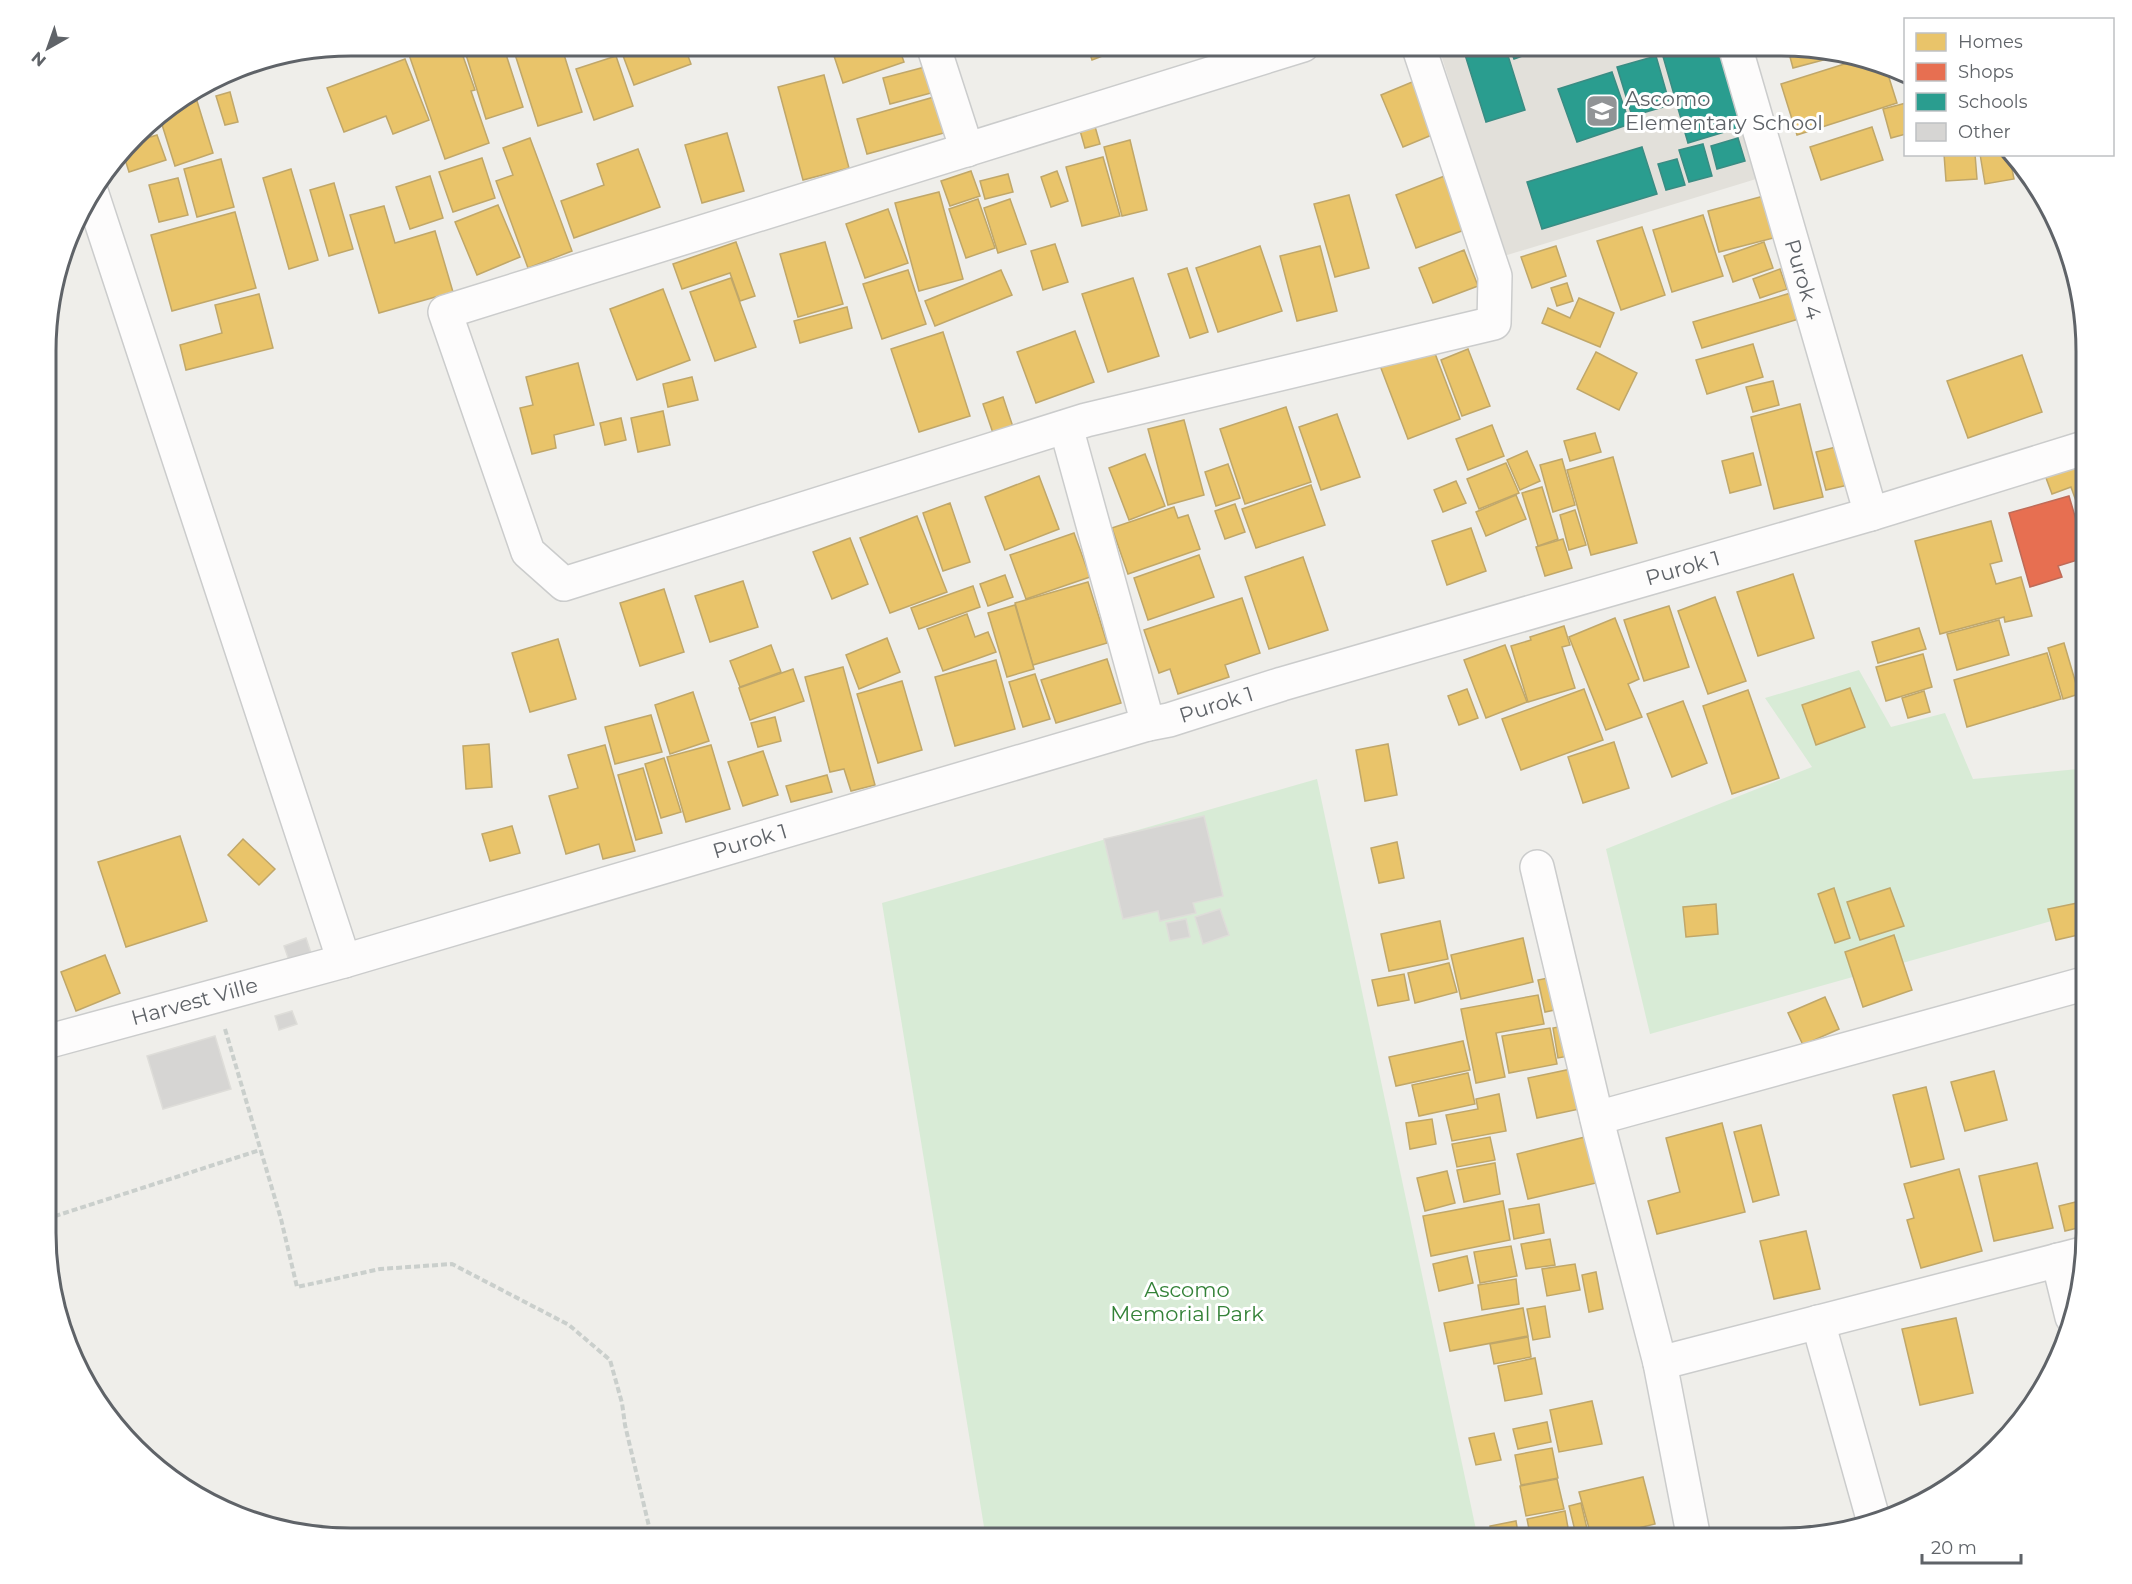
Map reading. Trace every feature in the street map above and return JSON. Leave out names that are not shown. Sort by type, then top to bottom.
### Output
[{"type":"street","points":[[937,56],[967,150]]},
{"type":"street","points":[[1268,56],[445,312],[528,552],[564,584],[1086,420],[1494,323],[1495,276],[1422,56]]},
{"type":"street","name":"Purok 4","points":[[1739,56],[1871,514]]},
{"type":"street","points":[[95,203],[344,961]]},
{"type":"street","points":[[1066,427],[1148,724]]},
{"type":"street","name":"Purok 1","points":[[344,961],[1148,724],[1169,720],[1282,684],[1871,514],[2076,450]]},
{"type":"street","points":[[1537,867],[1597,1118],[1660,1363],[1692,1528]]},
{"type":"street","name":"Harvest Ville","points":[[56,1039],[344,961]]},
{"type":"street","points":[[1597,1118],[2076,986]]},
{"type":"street","points":[[1660,1363],[2072,1257],[2072,1285]]},
{"type":"street","points":[[1818,1322],[1872,1514]]},
{"type":"path","points":[[215,997],[281,1219],[297,1287],[380,1269],[452,1264],[569,1325],[610,1360],[622,1403],[649,1528]]},
{"type":"path","points":[[56,1216],[260,1150]]},
{"type":"shaded area","name":"Ascomo Elementary School","points":[[1441,56],[1728,56],[1766,176],[1504,256]]},
{"type":"green space","points":[[1859,670],[1891,727],[1945,713],[1973,779],[2076,769],[2076,914],[1650,1034],[1606,849],[1812,767],[1765,698]]},
{"type":"green space","name":"Ascomo Memorial Park","points":[[1317,779],[1476,1528],[984,1528],[882,903]]},
{"type":"building: Homes","points":[[409,56],[463,56],[475,90],[471,91],[489,143],[445,159]]},
{"type":"building: Homes","points":[[466,56],[507,56],[523,107],[486,119]]},
{"type":"building: Homes","points":[[516,56],[564,56],[582,112],[538,126]]},
{"type":"building: Homes","points":[[616,56],[633,106],[594,120],[576,69]]},
{"type":"building: Homes","points":[[623,56],[688,56],[691,64],[634,85]]},
{"type":"building: Homes","points":[[834,56],[902,56],[904,62],[843,83]]},
{"type":"building: Homes","points":[[1091,56],[1102,56],[1092,60]]},
{"type":"building: Homes","points":[[1790,56],[1827,59],[1793,68]]},
{"type":"building: Homes","points":[[405,59],[429,120],[393,134],[386,116],[344,132],[327,88]]},
{"type":"building: Homes","points":[[1847,63],[1888,75],[1897,103],[1797,135],[1781,84]]},
{"type":"building: Homes","points":[[925,67],[931,93],[890,104],[883,78]]},
{"type":"building: Homes","points":[[824,75],[849,168],[803,180],[778,87]]},
{"type":"building: Homes","points":[[1417,80],[1439,132],[1403,147],[1381,95]]},
{"type":"building: Homes","points":[[230,92],[238,122],[225,125],[216,96]]},
{"type":"building: Homes","points":[[941,95],[951,131],[867,154],[857,119]]},
{"type":"building: Homes","points":[[197,101],[213,153],[175,166],[162,124],[188,104]]},
{"type":"building: Homes","points":[[1904,104],[1904,135],[1891,138],[1883,109]]},
{"type":"building: Homes","points":[[1094,123],[1100,144],[1085,148],[1079,127]]},
{"type":"building: Homes","points":[[1872,127],[1883,160],[1821,180],[1810,147]]},
{"type":"building: Homes","points":[[727,133],[744,191],[702,203],[685,145]]},
{"type":"building: Homes","points":[[157,135],[166,160],[129,172],[125,160],[146,138]]},
{"type":"building: Homes","points":[[530,138],[572,251],[528,268],[496,181],[513,175],[503,148]]},
{"type":"building: Homes","points":[[1130,140],[1147,210],[1122,216],[1104,147]]},
{"type":"building: Homes","points":[[638,149],[660,207],[574,238],[561,201],[604,185],[597,164]]},
{"type":"building: Homes","points":[[1944,156],[1975,156],[1977,179],[1946,181]]},
{"type":"building: Homes","points":[[1980,156],[2003,156],[2011,166],[2014,179],[1985,184]]},
{"type":"building: Homes","points":[[1103,157],[1120,216],[1082,226],[1066,167]]},
{"type":"building: Homes","points":[[482,158],[495,198],[453,212],[439,172]]},
{"type":"building: Homes","points":[[221,159],[234,207],[197,217],[184,169]]},
{"type":"building: Homes","points":[[291,169],[318,260],[289,269],[263,178]]},
{"type":"building: Homes","points":[[971,171],[980,196],[950,206],[941,181]]},
{"type":"building: Homes","points":[[1057,171],[1068,201],[1051,207],[1041,177]]},
{"type":"building: Homes","points":[[1008,174],[1013,192],[985,199],[980,181]]},
{"type":"building: Homes","points":[[1447,175],[1467,229],[1416,248],[1396,195]]},
{"type":"building: Homes","points":[[430,176],[443,218],[410,229],[396,187]]},
{"type":"building: Homes","points":[[178,178],[188,215],[159,222],[149,185]]},
{"type":"building: Homes","points":[[334,183],[353,249],[329,256],[310,190]]},
{"type":"building: Homes","points":[[939,192],[963,279],[919,291],[895,203]]},
{"type":"building: Homes","points":[[1775,193],[1785,235],[1719,252],[1708,211]]},
{"type":"building: Homes","points":[[1349,195],[1369,268],[1335,277],[1314,204]]},
{"type":"building: Homes","points":[[978,199],[995,248],[966,258],[949,209]]},
{"type":"building: Homes","points":[[1010,199],[1026,244],[998,253],[984,208]]},
{"type":"building: Homes","points":[[498,205],[520,257],[477,275],[455,222]]},
{"type":"building: Homes","points":[[384,206],[395,243],[435,231],[453,292],[379,313],[350,215]]},
{"type":"building: Homes","points":[[888,209],[908,263],[865,278],[846,224]]},
{"type":"building: Homes","points":[[235,212],[256,288],[172,311],[151,235]]},
{"type":"building: Homes","points":[[1703,215],[1723,276],[1672,292],[1653,230]]},
{"type":"building: Homes","points":[[1642,227],[1665,295],[1621,310],[1597,241]]},
{"type":"building: Homes","points":[[736,242],[755,296],[740,301],[730,273],[682,289],[673,264]]},
{"type":"building: Homes","points":[[825,242],[843,304],[798,317],[780,254]]},
{"type":"building: Homes","points":[[1764,242],[1773,268],[1733,282],[1724,256]]},
{"type":"building: Homes","points":[[1055,244],[1068,282],[1043,290],[1031,251]]},
{"type":"building: Homes","points":[[1260,246],[1282,311],[1218,332],[1196,268]]},
{"type":"building: Homes","points":[[1320,246],[1337,311],[1297,321],[1280,256]]},
{"type":"building: Homes","points":[[1556,246],[1566,276],[1532,288],[1521,257]]},
{"type":"building: Homes","points":[[1464,250],[1478,286],[1433,303],[1419,268]]},
{"type":"building: Homes","points":[[1187,268],[1208,332],[1190,338],[1168,274]]},
{"type":"building: Homes","points":[[1780,269],[1787,289],[1760,298],[1753,279]]},
{"type":"building: Homes","points":[[908,270],[926,324],[882,339],[863,284]]},
{"type":"building: Homes","points":[[1001,270],[1012,295],[935,326],[925,301]]},
{"type":"building: Homes","points":[[731,278],[756,347],[715,361],[690,292]]},
{"type":"building: Homes","points":[[1133,278],[1159,356],[1108,372],[1082,294]]},
{"type":"building: Homes","points":[[1567,283],[1573,301],[1557,306],[1551,288]]},
{"type":"building: Homes","points":[[663,289],[690,360],[637,380],[610,309]]},
{"type":"building: Homes","points":[[1794,292],[1802,318],[1702,348],[1693,322]]},
{"type":"building: Homes","points":[[259,294],[273,348],[186,370],[180,345],[222,333],[215,305]]},
{"type":"building: Homes","points":[[1579,298],[1614,313],[1600,347],[1542,323],[1548,308],[1570,318]]},
{"type":"building: Homes","points":[[847,307],[852,328],[800,343],[794,321]]},
{"type":"building: Homes","points":[[1075,331],[1094,382],[1036,403],[1017,352]]},
{"type":"building: Homes","points":[[943,332],[970,416],[919,432],[891,349]]},
{"type":"building: Homes","points":[[1431,343],[1460,419],[1408,439],[1379,363]]},
{"type":"building: Homes","points":[[1753,344],[1763,377],[1707,394],[1696,360]]},
{"type":"building: Homes","points":[[1468,349],[1490,406],[1462,416],[1441,360]]},
{"type":"building: Homes","points":[[1596,352],[1637,373],[1619,410],[1577,389]]},
{"type":"building: Homes","points":[[2022,355],[2042,412],[1968,438],[1947,381]]},
{"type":"building: Homes","points":[[578,363],[594,425],[554,435],[556,448],[532,454],[520,408],[533,405],[526,377]]},
{"type":"building: Homes","points":[[692,377],[698,400],[668,407],[663,384]]},
{"type":"building: Homes","points":[[1773,381],[1779,405],[1753,412],[1746,387]]},
{"type":"building: Homes","points":[[1003,397],[1013,427],[993,433],[983,404]]},
{"type":"building: Homes","points":[[1800,404],[1823,497],[1774,509],[1751,417]]},
{"type":"building: Homes","points":[[1286,407],[1311,482],[1245,504],[1220,429]]},
{"type":"building: Homes","points":[[663,411],[670,445],[638,452],[631,418]]},
{"type":"building: Homes","points":[[1337,414],[1360,477],[1321,490],[1299,427]]},
{"type":"building: Homes","points":[[621,418],[626,440],[605,445],[600,423]]},
{"type":"building: Homes","points":[[1184,420],[1204,495],[1168,505],[1148,429]]},
{"type":"building: Homes","points":[[1492,425],[1504,456],[1468,470],[1456,439]]},
{"type":"building: Homes","points":[[1595,433],[1601,452],[1570,461],[1564,441]]},
{"type":"building: Homes","points":[[1848,444],[1857,483],[1826,490],[1816,452]]},
{"type":"building: Homes","points":[[1527,451],[1540,481],[1520,490],[1507,460]]},
{"type":"building: Homes","points":[[1753,453],[1761,485],[1730,493],[1722,461]]},
{"type":"building: Homes","points":[[1145,454],[1165,506],[1129,520],[1109,468]]},
{"type":"building: Homes","points":[[1613,457],[1637,543],[1591,555],[1567,470]]},
{"type":"building: Homes","points":[[1562,459],[1575,505],[1553,512],[1540,465]]},
{"type":"building: Homes","points":[[2076,459],[2076,501],[2071,487],[2052,494],[2042,467]]},
{"type":"building: Homes","points":[[1506,463],[1519,493],[1479,509],[1467,479]]},
{"type":"building: Homes","points":[[1228,464],[1240,498],[1216,506],[1205,472]]},
{"type":"building: Homes","points":[[1039,476],[1059,529],[1005,550],[985,497]]},
{"type":"building: Homes","points":[[1456,481],[1466,503],[1443,512],[1434,490]]},
{"type":"building: Homes","points":[[1311,485],[1325,525],[1256,548],[1242,509]]},
{"type":"building: Homes","points":[[1542,487],[1558,539],[1538,546],[1522,493]]},
{"type":"building: Homes","points":[[1516,495],[1526,519],[1486,536],[1476,512]]},
{"type":"building: Homes","points":[[950,503],[970,562],[943,571],[923,513]]},
{"type":"building: Homes","points":[[1235,504],[1245,532],[1225,539],[1215,511]]},
{"type":"building: Homes","points":[[1174,507],[1178,518],[1188,515],[1200,549],[1128,574],[1112,528]]},
{"type":"building: Homes","points":[[1575,510],[1586,545],[1569,550],[1560,515]]},
{"type":"building: Homes","points":[[917,516],[947,592],[890,613],[860,538]]},
{"type":"building: Homes","points":[[1991,521],[2002,561],[1990,564],[1996,584],[2021,577],[2032,616],[2005,622],[2004,617],[1940,634],[1915,541]]},
{"type":"building: Homes","points":[[1471,528],[1486,571],[1447,585],[1432,541]]},
{"type":"building: Homes","points":[[1074,533],[1090,577],[1026,599],[1010,555]]},
{"type":"building: Homes","points":[[850,538],[868,584],[832,599],[813,552]]},
{"type":"building: Homes","points":[[1563,539],[1572,568],[1545,576],[1536,547]]},
{"type":"building: Homes","points":[[1199,555],[1214,597],[1148,620],[1134,578]]},
{"type":"building: Homes","points":[[1303,557],[1328,630],[1269,649],[1245,577]]},
{"type":"building: Homes","points":[[1793,574],[1814,638],[1758,656],[1737,592]]},
{"type":"building: Homes","points":[[1005,575],[1013,597],[988,606],[980,584]]},
{"type":"building: Homes","points":[[743,581],[758,627],[710,642],[695,596]]},
{"type":"building: Homes","points":[[1088,582],[1107,643],[1033,665],[1015,603]]},
{"type":"building: Homes","points":[[973,586],[980,607],[919,629],[911,608]]},
{"type":"building: Homes","points":[[664,589],[684,652],[640,666],[620,603]]},
{"type":"building: Homes","points":[[1715,597],[1746,681],[1708,694],[1678,611]]},
{"type":"building: Homes","points":[[1242,598],[1260,653],[1225,665],[1229,677],[1178,694],[1170,669],[1159,673],[1144,630]]},
{"type":"building: Homes","points":[[1015,605],[1034,669],[1007,677],[988,613]]},
{"type":"building: Homes","points":[[1669,606],[1689,667],[1644,681],[1624,620]]},
{"type":"building: Homes","points":[[967,614],[975,637],[988,632],[996,652],[943,671],[927,629]]},
{"type":"building: Homes","points":[[1615,618],[1639,679],[1628,684],[1642,717],[1606,730],[1569,637]]},
{"type":"building: Homes","points":[[1999,620],[2009,655],[1957,670],[1947,634]]},
{"type":"building: Homes","points":[[1564,626],[1570,645],[1562,647],[1575,688],[1528,702],[1511,646]]},
{"type":"building: Homes","points":[[1919,628],[1926,649],[1878,663],[1872,642]]},
{"type":"building: Homes","points":[[887,638],[900,672],[859,689],[846,655]]},
{"type":"building: Homes","points":[[558,639],[576,699],[530,712],[512,653]]},
{"type":"building: Homes","points":[[2064,643],[2076,684],[2076,695],[2063,699],[2048,648]]},
{"type":"building: Homes","points":[[771,645],[781,672],[740,687],[730,661]]},
{"type":"building: Homes","points":[[1505,645],[1527,702],[1486,718],[1464,660]]},
{"type":"building: Homes","points":[[2047,653],[2061,699],[1967,727],[1954,680]]},
{"type":"building: Homes","points":[[1923,654],[1932,687],[1886,701],[1876,667]]},
{"type":"building: Homes","points":[[1107,659],[1121,703],[1056,723],[1041,680]]},
{"type":"building: Homes","points":[[996,660],[1015,729],[955,746],[935,677]]},
{"type":"building: Homes","points":[[843,667],[875,785],[851,791],[844,769],[830,772],[805,677]]},
{"type":"building: Homes","points":[[793,669],[804,701],[750,720],[739,688]]},
{"type":"building: Homes","points":[[1035,674],[1050,719],[1023,727],[1009,682]]},
{"type":"building: Homes","points":[[902,681],[922,750],[878,763],[857,694]]},
{"type":"building: Homes","points":[[1850,688],[1865,727],[1816,745],[1802,705]]},
{"type":"building: Homes","points":[[1467,689],[1478,718],[1459,725],[1448,696]]},
{"type":"building: Homes","points":[[1584,689],[1603,740],[1521,770],[1502,719]]},
{"type":"building: Homes","points":[[1748,690],[1779,778],[1732,794],[1703,706]]},
{"type":"building: Homes","points":[[1924,691],[1930,712],[1908,718],[1902,698]]},
{"type":"building: Homes","points":[[693,692],[709,741],[670,754],[655,705]]},
{"type":"building: Homes","points":[[1683,701],[1707,763],[1672,777],[1647,714]]},
{"type":"building: Homes","points":[[651,715],[662,752],[615,764],[605,727]]},
{"type":"building: Homes","points":[[775,717],[781,741],[758,747],[751,723]]},
{"type":"building: Homes","points":[[1614,742],[1629,788],[1583,803],[1568,757]]},
{"type":"building: Homes","points":[[489,744],[492,787],[466,789],[463,746]]},
{"type":"building: Homes","points":[[1388,744],[1397,795],[1365,801],[1356,750]]},
{"type":"building: Homes","points":[[605,745],[635,851],[603,859],[599,844],[566,854],[549,796],[578,788],[568,755]]},
{"type":"building: Homes","points":[[711,745],[730,809],[686,822],[667,757]]},
{"type":"building: Homes","points":[[763,751],[778,795],[743,806],[728,762]]},
{"type":"building: Homes","points":[[664,758],[681,812],[661,818],[645,764]]},
{"type":"building: Homes","points":[[643,768],[662,833],[636,840],[618,775]]},
{"type":"building: Homes","points":[[827,775],[832,792],[791,802],[786,786]]},
{"type":"building: Homes","points":[[512,826],[520,853],[490,861],[482,834]]},
{"type":"building: Homes","points":[[180,836],[207,921],[126,947],[98,862]]},
{"type":"building: Homes","points":[[243,839],[275,869],[259,885],[228,855]]},
{"type":"building: Homes","points":[[1397,842],[1404,878],[1379,883],[1371,848]]},
{"type":"building: Homes","points":[[1834,888],[1850,938],[1835,943],[1818,894]]},
{"type":"building: Homes","points":[[1890,888],[1904,926],[1860,940],[1847,902]]},
{"type":"building: Homes","points":[[2076,903],[2076,935],[2056,940],[2048,909]]},
{"type":"building: Homes","points":[[1716,904],[1718,934],[1686,937],[1683,907]]},
{"type":"building: Homes","points":[[1440,921],[1448,959],[1389,971],[1381,934]]},
{"type":"building: Homes","points":[[1894,935],[1912,990],[1863,1007],[1845,952]]},
{"type":"building: Homes","points":[[1523,938],[1533,982],[1461,999],[1451,955]]},
{"type":"building: Homes","points":[[105,955],[120,993],[76,1011],[61,972]]},
{"type":"building: Homes","points":[[1449,963],[1457,992],[1415,1003],[1408,973]]},
{"type":"building: Homes","points":[[1404,974],[1409,1000],[1378,1006],[1372,980]]},
{"type":"building: Homes","points":[[1563,975],[1569,1007],[1545,1012],[1538,980]]},
{"type":"building: Homes","points":[[1538,995],[1544,1024],[1496,1033],[1505,1077],[1476,1083],[1461,1009]]},
{"type":"building: Homes","points":[[1825,997],[1839,1029],[1803,1045],[1788,1013]]},
{"type":"building: Homes","points":[[1574,1024],[1580,1054],[1558,1058],[1553,1028]]},
{"type":"building: Homes","points":[[1550,1028],[1557,1064],[1509,1073],[1502,1036]]},
{"type":"building: Homes","points":[[1463,1041],[1470,1070],[1396,1086],[1389,1057]]},
{"type":"building: Homes","points":[[1576,1068],[1584,1108],[1537,1118],[1528,1078]]},
{"type":"building: Homes","points":[[1994,1071],[2007,1120],[1965,1131],[1951,1082]]},
{"type":"building: Homes","points":[[1468,1073],[1475,1104],[1419,1116],[1412,1085]]},
{"type":"building: Homes","points":[[1926,1087],[1944,1159],[1911,1167],[1893,1095]]},
{"type":"building: Homes","points":[[1499,1094],[1506,1131],[1452,1141],[1446,1115],[1478,1109],[1476,1099]]},
{"type":"building: Homes","points":[[1432,1119],[1436,1144],[1410,1149],[1406,1123]]},
{"type":"building: Homes","points":[[1722,1123],[1745,1212],[1657,1234],[1648,1201],[1680,1192],[1666,1138]]},
{"type":"building: Homes","points":[[1761,1125],[1779,1195],[1753,1202],[1734,1132]]},
{"type":"building: Homes","points":[[1490,1137],[1495,1160],[1457,1167],[1452,1144]]},
{"type":"building: Homes","points":[[1585,1137],[1596,1183],[1528,1199],[1517,1154]]},
{"type":"building: Homes","points":[[1495,1163],[1500,1194],[1464,1202],[1457,1170]]},
{"type":"building: Homes","points":[[2037,1163],[2053,1228],[1994,1241],[1979,1176]]},
{"type":"building: Homes","points":[[1959,1169],[1982,1251],[1921,1268],[1907,1220],[1914,1218],[1904,1184]]},
{"type":"building: Homes","points":[[1447,1171],[1455,1203],[1425,1211],[1417,1178]]},
{"type":"building: Homes","points":[[1503,1201],[1510,1240],[1431,1256],[1423,1216]]},
{"type":"building: Homes","points":[[2076,1202],[2076,1228],[2065,1231],[2059,1206]]},
{"type":"building: Homes","points":[[1539,1204],[1544,1233],[1514,1239],[1509,1209]]},
{"type":"building: Homes","points":[[1806,1231],[1820,1289],[1774,1299],[1760,1241]]},
{"type":"building: Homes","points":[[1550,1239],[1555,1265],[1526,1269],[1521,1244]]},
{"type":"building: Homes","points":[[1511,1246],[1517,1276],[1480,1283],[1474,1252]]},
{"type":"building: Homes","points":[[1467,1256],[1473,1283],[1439,1291],[1433,1264]]},
{"type":"building: Homes","points":[[1575,1264],[1580,1290],[1547,1296],[1542,1269]]},
{"type":"building: Homes","points":[[1596,1272],[1603,1309],[1589,1312],[1582,1275]]},
{"type":"building: Homes","points":[[1516,1279],[1519,1304],[1482,1310],[1478,1285]]},
{"type":"building: Homes","points":[[1545,1306],[1550,1337],[1533,1340],[1527,1309]]},
{"type":"building: Homes","points":[[1523,1308],[1528,1336],[1450,1351],[1444,1323]]},
{"type":"building: Homes","points":[[1956,1318],[1973,1393],[1920,1405],[1902,1329]]},
{"type":"building: Homes","points":[[1528,1337],[1531,1357],[1494,1364],[1490,1344]]},
{"type":"building: Homes","points":[[1535,1358],[1542,1394],[1505,1401],[1498,1366]]},
{"type":"building: Homes","points":[[1592,1401],[1602,1444],[1559,1452],[1550,1410]]},
{"type":"building: Homes","points":[[1547,1422],[1551,1442],[1518,1449],[1513,1429]]},
{"type":"building: Homes","points":[[1494,1433],[1501,1460],[1476,1465],[1469,1438]]},
{"type":"building: Homes","points":[[1552,1448],[1558,1478],[1521,1485],[1515,1455]]},
{"type":"building: Homes","points":[[1643,1477],[1655,1524],[1638,1528],[1589,1528],[1579,1492]]},
{"type":"building: Homes","points":[[1557,1479],[1564,1509],[1526,1516],[1520,1486]]},
{"type":"building: Homes","points":[[1581,1503],[1587,1528],[1574,1528],[1569,1506]]},
{"type":"building: Homes","points":[[1565,1511],[1568,1528],[1529,1528],[1527,1519]]},
{"type":"building: Homes","points":[[1516,1521],[1517,1528],[1490,1528],[1490,1526]]},
{"type":"building: Shops","points":[[2069,496],[2076,520],[2076,560],[2058,566],[2062,577],[2030,587],[2009,513]]},
{"type":"building: Schools","points":[[1465,56],[1508,56],[1525,110],[1486,122]]},
{"type":"building: Schools","points":[[1656,56],[1670,105],[1632,116],[1617,67]]},
{"type":"building: Schools","points":[[1663,56],[1720,56],[1741,127],[1688,143]]},
{"type":"building: Schools","points":[[1612,72],[1630,124],[1577,142],[1558,89]]},
{"type":"building: Schools","points":[[1738,138],[1745,161],[1717,169],[1711,146]]},
{"type":"building: Schools","points":[[1703,144],[1712,176],[1689,182],[1679,150]]},
{"type":"building: Schools","points":[[1642,147],[1657,194],[1542,229],[1527,182]]},
{"type":"building: Schools","points":[[1677,159],[1685,185],[1666,190],[1658,164]]},
{"type":"building: Other","points":[[1204,816],[1223,896],[1193,903],[1196,913],[1160,921],[1158,911],[1123,919],[1104,839]]},
{"type":"building: Other","points":[[1220,909],[1229,935],[1203,944],[1195,917]]},
{"type":"building: Other","points":[[1186,919],[1190,937],[1170,941],[1166,923]]},
{"type":"building: Other","points":[[306,938],[315,965],[293,972],[284,946]]},
{"type":"building: Other","points":[[292,1011],[297,1024],[279,1030],[275,1016]]},
{"type":"building: Other","points":[[215,1036],[231,1089],[163,1109],[147,1056]]},
{"type":"place","name":"Ascomo Elementary School","points":[[1602,111]]}]
